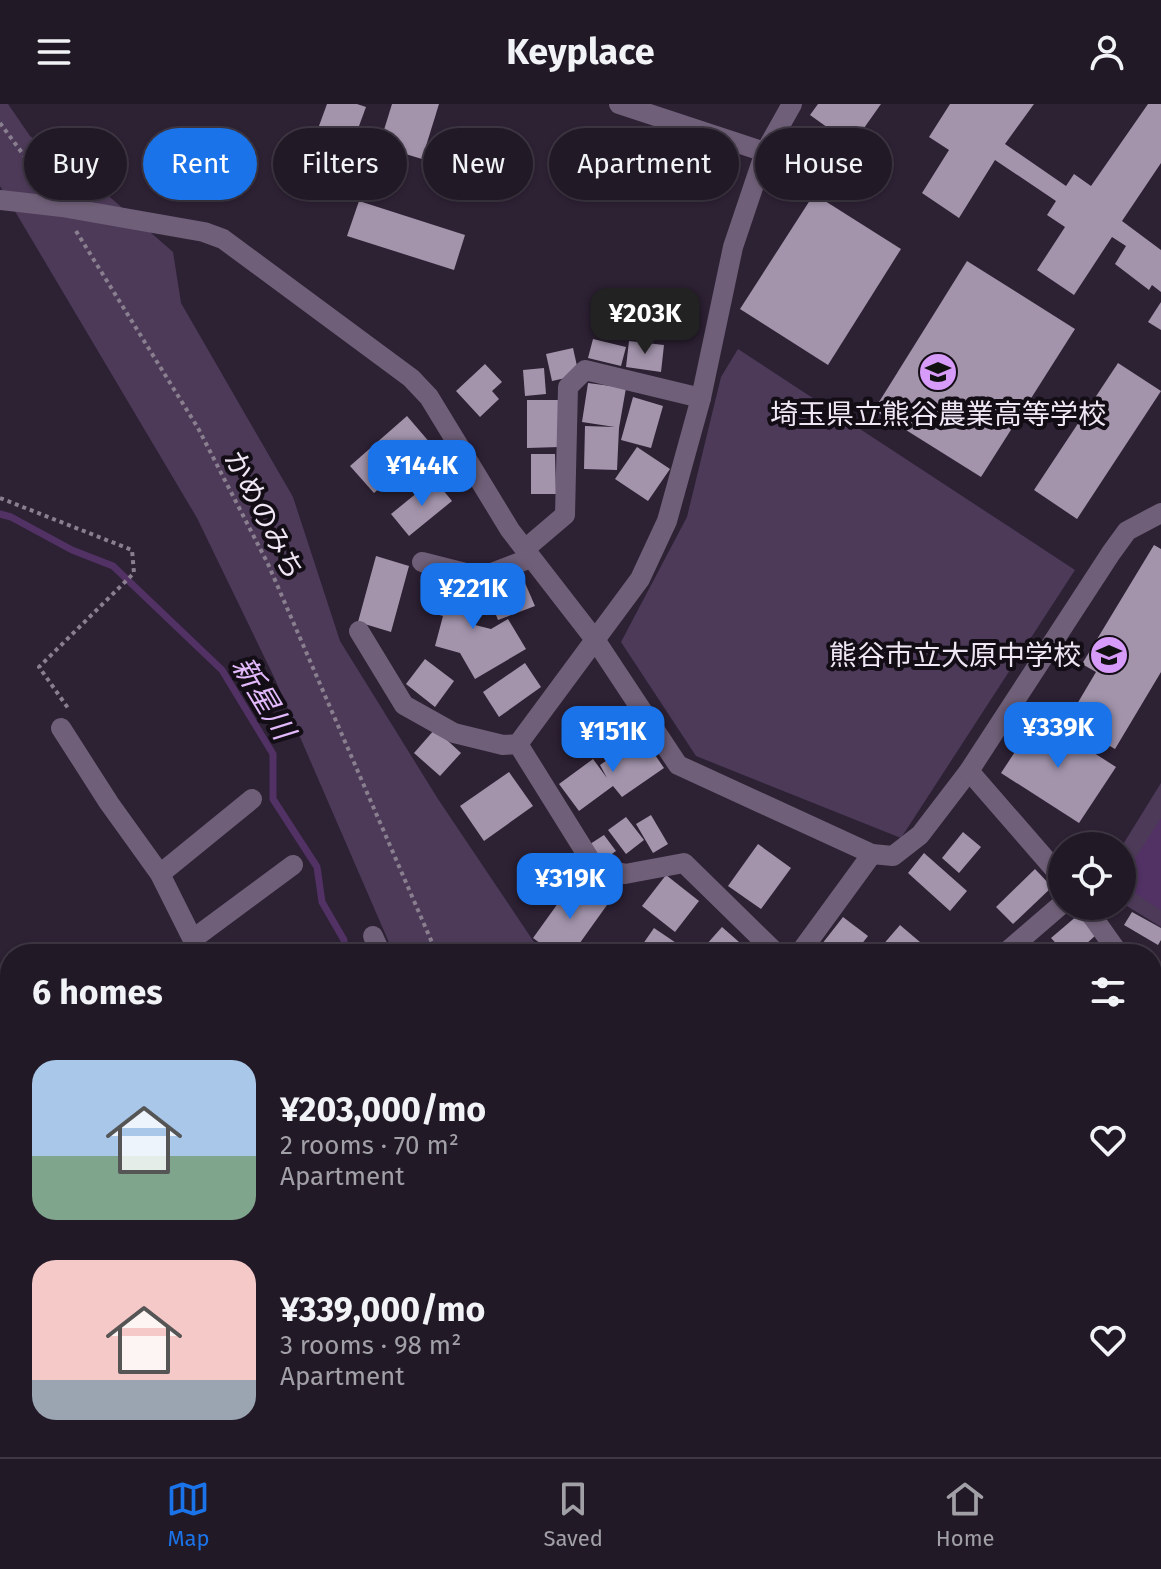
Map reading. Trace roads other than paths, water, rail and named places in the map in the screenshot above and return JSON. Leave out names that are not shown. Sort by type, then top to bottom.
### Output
[{"type":"street","points":[[619,104],[755,149]]},
{"type":"street","points":[[778,128],[792,104]]},
{"type":"street","points":[[518,744],[640,579],[667,521],[701,398],[733,247],[755,182]]},
{"type":"street","points":[[0,200],[62,207],[204,232],[223,239],[411,378],[429,397],[510,530],[596,641],[678,765],[872,854],[893,856],[920,835],[969,771],[1127,531],[1161,513]]},
{"type":"street","points":[[422,562],[481,577],[528,554],[565,515],[568,387],[585,370],[701,398]]},
{"type":"street","points":[[359,631],[404,705],[454,733],[503,745],[518,744]]},
{"type":"street","points":[[61,728],[160,874],[195,944]]},
{"type":"street","points":[[518,744],[594,866],[625,874],[684,863],[767,944]]},
{"type":"street","points":[[969,771],[1048,862]]},
{"type":"street","points":[[160,874],[252,799]]},
{"type":"street","points":[[806,944],[872,854]]},
{"type":"street","points":[[201,944],[293,865]]},
{"type":"street","points":[[1016,944],[1048,916]]},
{"type":"street","points":[[1095,920],[1112,944]]},
{"type":"waterway","name":"新星川","points":[[0,514],[72,550],[113,566],[222,670],[273,754],[273,799],[317,867],[322,902],[344,944]]},
{"type":"place","name":"埼玉県立熊谷農業高等学校","points":[[938,372]]},
{"type":"place","name":"熊谷市立大原中学校","points":[[1109,655]]}]
